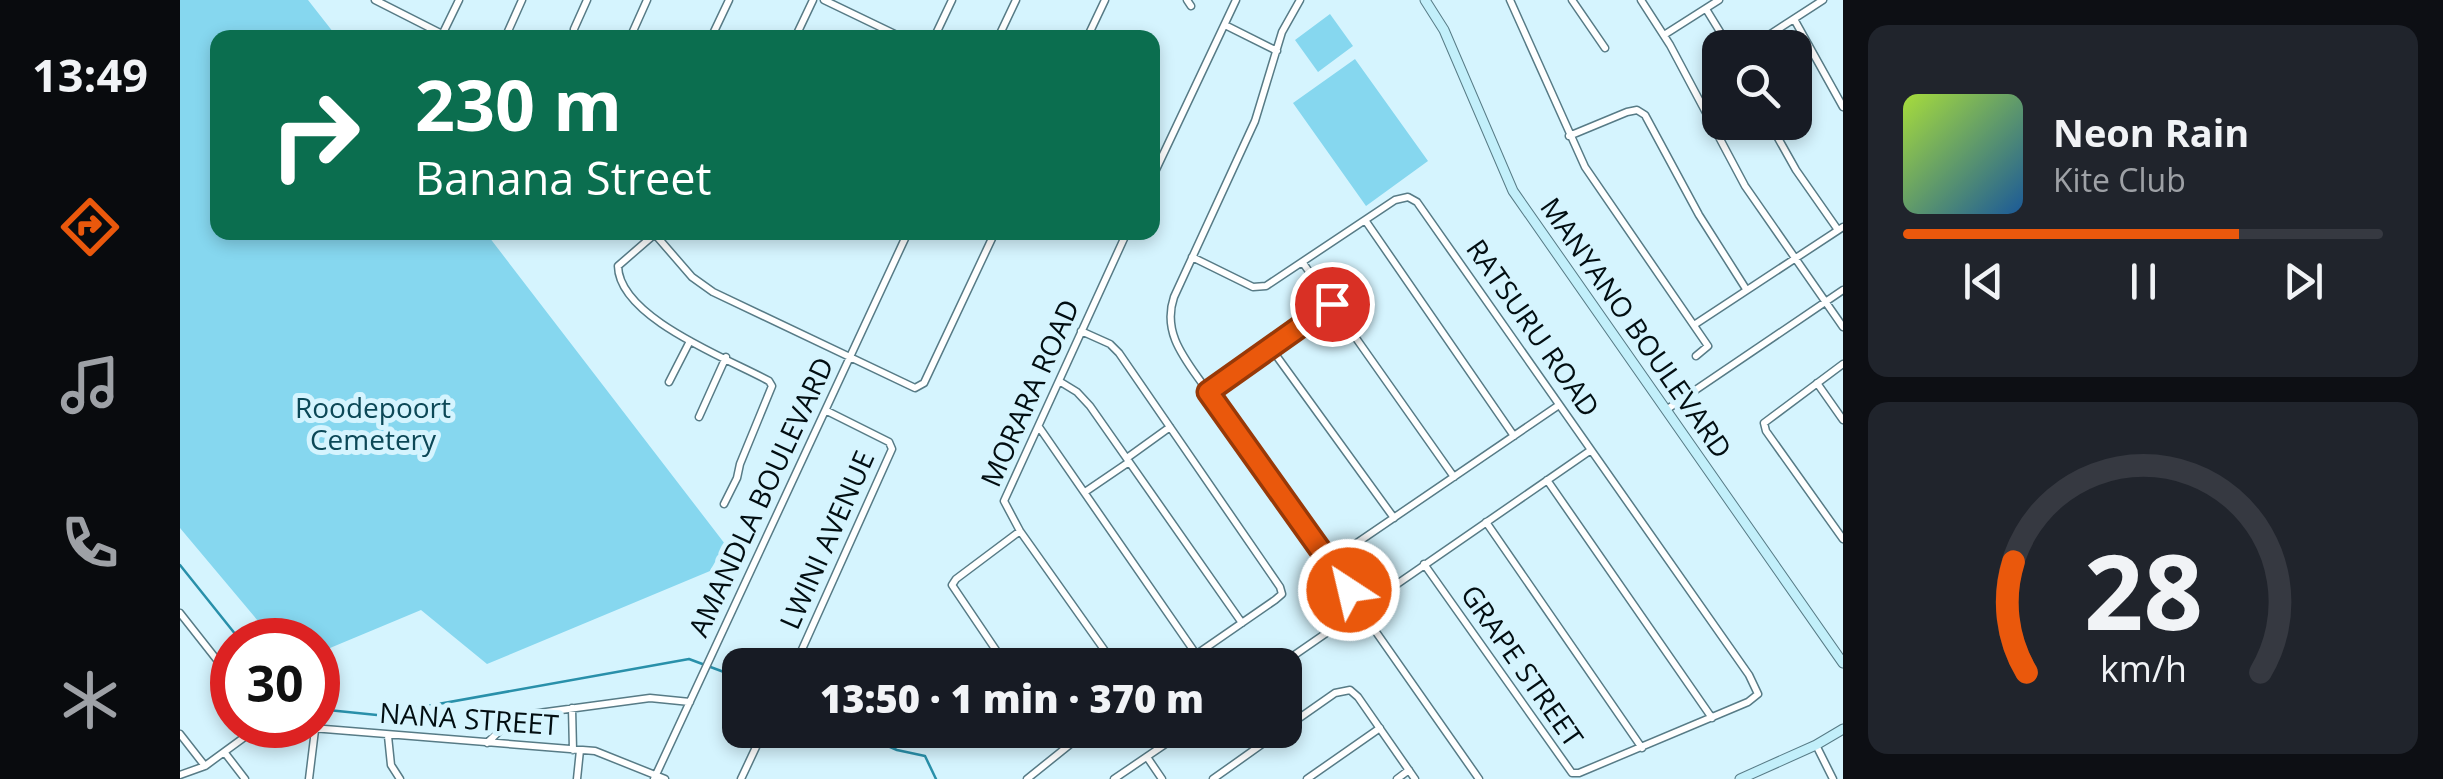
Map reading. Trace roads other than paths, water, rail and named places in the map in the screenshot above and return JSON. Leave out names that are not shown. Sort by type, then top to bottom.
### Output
[{"type":"street","points":[[375,0],[431,30]]},
{"type":"street","points":[[445,30],[459,0]]},
{"type":"street","points":[[509,30],[522,0]]},
{"type":"street","points":[[574,30],[587,0]]},
{"type":"street","points":[[634,30],[647,0]]},
{"type":"street","points":[[714,30],[730,0]]},
{"type":"street","points":[[799,30],[812,0]]},
{"type":"street","points":[[824,0],[886,30]]},
{"type":"street","points":[[938,30],[952,0]]},
{"type":"street","points":[[1002,30],[1016,0]]},
{"type":"street","points":[[1090,30],[1105,0]]},
{"type":"street","points":[[1160,161],[1236,0]]},
{"type":"street","points":[[1300,0],[1287,20],[1256,121],[1174,297],[1169,324],[1178,347],[1208,392],[1479,779]]},
{"type":"street","name":"MANYANO BOULEVARD","points":[[1425,0],[1444,30],[1513,191],[1843,661]]},
{"type":"street","points":[[1510,0],[1569,136],[1592,178],[1708,346],[1696,356]]},
{"type":"street","points":[[1572,0],[1605,48]]},
{"type":"street","points":[[1640,0],[1664,35],[1745,186],[1843,327]]},
{"type":"street","points":[[1664,35],[1719,0]]},
{"type":"street","points":[[1777,30],[1822,0]]},
{"type":"street","points":[[1706,8],[1719,30]]},
{"type":"street","points":[[1794,19],[1843,107]]},
{"type":"street","points":[[1225,25],[1277,51]]},
{"type":"street","points":[[1569,136],[1627,112],[1637,110],[1645,115],[1698,215],[1746,289]]},
{"type":"street","points":[[1694,325],[1840,228],[1796,170],[1779,140]]},
{"type":"street","name":"RATSURU ROAD","points":[[1192,257],[1260,288],[1303,264],[1400,198],[1417,202],[1750,675],[1758,694]]},
{"type":"street","points":[[1365,220],[1514,436]]},
{"type":"street","points":[[645,240],[621,260],[618,274],[640,306],[655,321],[726,357],[772,386],[738,478],[724,504]]},
{"type":"street","points":[[660,240],[692,277],[713,292],[912,387],[920,387],[991,240]]},
{"type":"street","name":"AMANDLA BOULEVARD","points":[[655,777],[904,240]]},
{"type":"street","name":"MORARA ROAD","points":[[1102,648],[1020,532],[1004,498],[1123,240]]},
{"type":"street","points":[[1303,264],[1454,477]]},
{"type":"street","points":[[1666,410],[1843,290]]},
{"type":"street","points":[[1208,392],[1332,304]]},
{"type":"street","points":[[1080,330],[1116,349],[1278,581],[1282,594],[1278,598],[1205,648]]},
{"type":"street","points":[[669,382],[690,341]]},
{"type":"street","points":[[1270,347],[1394,518]]},
{"type":"street","points":[[699,416],[726,357]]},
{"type":"street","points":[[1843,364],[1770,416],[1764,426],[1843,539]]},
{"type":"street","points":[[1059,382],[1082,396],[1242,623]]},
{"type":"street","points":[[1817,384],[1843,420]]},
{"type":"street","points":[[1330,562],[1559,405]]},
{"type":"street","name":"LWINI AVENUE","points":[[803,648],[892,449],[889,442],[827,411]]},
{"type":"street","points":[[1038,426],[1192,648]]},
{"type":"street","points":[[1086,492],[1170,426]]},
{"type":"street","points":[[1302,650],[1591,450]]},
{"type":"street","points":[[1546,480],[1712,718]]},
{"type":"street","points":[[1486,522],[1642,748]]},
{"type":"street","points":[[995,648],[952,585],[956,578],[1020,532]]},
{"type":"street","name":"GRAPE STREET","points":[[1424,564],[1572,773],[1642,748],[1758,694]]},
{"type":"street","points":[[180,613],[210,650]]},
{"type":"street","points":[[1302,717],[1346,689],[1358,697],[1415,779]]},
{"type":"street","points":[[486,744],[518,716],[650,698],[690,702]]},
{"type":"street","points":[[572,708],[576,779]]},
{"type":"street","points":[[1307,779],[1380,728]]},
{"type":"street","points":[[1740,779],[1843,730]]},
{"type":"street","name":"NANA STREET","points":[[340,732],[603,753],[655,777]]},
{"type":"street","points":[[180,734],[205,766]]},
{"type":"street","points":[[388,736],[391,765],[400,779]]},
{"type":"street","points":[[1816,745],[1834,779]]},
{"type":"street","points":[[180,775],[205,766],[231,748]]},
{"type":"street","points":[[309,779],[312,748]]},
{"type":"street","points":[[740,779],[755,748]]},
{"type":"street","points":[[1028,776],[1064,748]]},
{"type":"street","points":[[1114,779],[1160,748]]},
{"type":"street","points":[[1213,779],[1257,748]]},
{"type":"street","points":[[225,753],[245,779]]},
{"type":"street","points":[[1147,757],[1162,779]]},
{"type":"street","points":[[1398,779],[1409,770]]},
{"type":"street","points":[[655,777],[665,779]]},
{"type":"waterway","points":[[180,565],[222,618]]},
{"type":"waterway","points":[[340,711],[377,715],[689,659],[722,671]]},
{"type":"waterway","points":[[892,748],[925,756],[936,779]]},
{"type":"park label","name":"Roodepoort Cemetery","points":[[373,424]]}]
